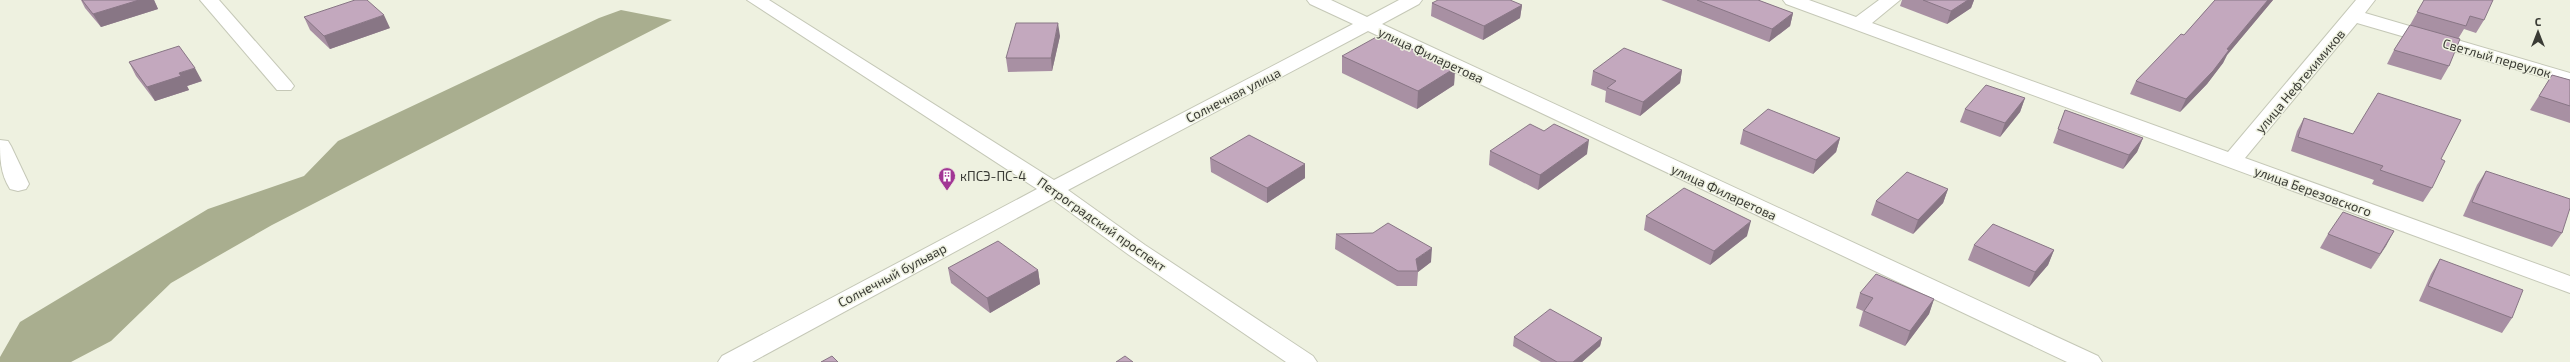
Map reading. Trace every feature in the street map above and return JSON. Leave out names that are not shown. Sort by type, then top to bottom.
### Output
[{"type":"street","points":[[209,0],[284,86]]},
{"type":"street","name":"Петроградский проспект","points":[[756,0],[1052,189],[1137,250],[1304,362]]},
{"type":"street","name":"улица Филаретова","points":[[1316,0],[2085,360]]},
{"type":"street","name":"Солнечная улица","points":[[1052,189],[1413,0]]},
{"type":"street","name":"улица Березовского","points":[[1792,0],[2570,285]]},
{"type":"street","points":[[1859,24],[1891,0]]},
{"type":"street","name":"улица Нефтехимиков","points":[[2232,161],[2366,0]]},
{"type":"street","name":"Светлый переулок","points":[[2354,16],[2570,79]]},
{"type":"street","points":[[0,146],[18,184]]},
{"type":"street","name":"Солнечный бульвар","points":[[731,362],[1052,189]]},
{"type":"shaded area","points":[[621,10],[672,20],[272,225],[171,283],[111,341],[71,362],[0,362],[0,357],[20,322],[208,209],[304,176],[338,141],[599,18]]},
{"type":"building","points":[[82,0],[139,0],[93,14]]},
{"type":"building","points":[[355,0],[367,0],[384,15],[324,36],[304,17]]},
{"type":"building","points":[[1438,0],[1510,0],[1522,5],[1484,26],[1432,3]]},
{"type":"building","points":[[1697,0],[1758,0],[1793,13],[1772,29]]},
{"type":"building","points":[[1923,0],[1968,0],[1951,11]]},
{"type":"building","points":[[2215,0],[2268,0],[2227,49],[2229,50],[2213,71],[2186,99],[2136,81],[2181,34],[2184,35]]},
{"type":"building","points":[[2424,0],[2493,0],[2484,20],[2470,16],[2466,26],[2417,12]]},
{"type":"building","points":[[1016,23],[1058,23],[1051,58],[1006,58]]},
{"type":"building","points":[[2410,25],[2460,39],[2449,66],[2394,50]]},
{"type":"building","points":[[1380,35],[1455,68],[1418,91],[1342,56]]},
{"type":"building","points":[[179,46],[195,68],[179,73],[181,76],[147,87],[129,62]]},
{"type":"building","points":[[1624,48],[1682,70],[1643,102],[1607,88],[1616,81],[1593,71]]},
{"type":"building","points":[[2552,75],[2570,80],[2570,106],[2539,96]]},
{"type":"building","points":[[1986,85],[2025,98],[2005,123],[1965,109]]},
{"type":"building","points":[[2378,93],[2461,120],[2441,159],[2445,161],[2432,188],[2380,170],[2383,166],[2298,137],[2304,118],[2353,134]]},
{"type":"building","points":[[1768,109],[1840,138],[1816,160],[1743,130]]},
{"type":"building","points":[[2065,110],[2143,138],[2129,155],[2058,129]]},
{"type":"building","points":[[1530,124],[1544,131],[1554,124],[1589,140],[1540,175],[1490,151]]},
{"type":"building","points":[[1249,135],[1305,164],[1267,188],[1210,158]]},
{"type":"building","points":[[2486,171],[2570,199],[2570,208],[2562,233],[2472,202]]},
{"type":"building","points":[[1907,172],[1948,189],[1918,220],[1876,201]]},
{"type":"building","points":[[1684,188],[1751,221],[1714,251],[1646,216]]},
{"type":"building","points":[[2343,212],[2394,231],[2380,254],[2328,234]]},
{"type":"building","points":[[1388,223],[1432,248],[1416,259],[1418,271],[1398,271],[1336,234],[1373,233]]},
{"type":"building","points":[[1993,224],[2054,250],[2035,272],[1974,245]]},
{"type":"building","points":[[998,241],[1038,270],[987,298],[948,268]]},
{"type":"building","points":[[2440,259],[2523,290],[2512,318],[2428,286]]},
{"type":"building","points":[[1876,274],[1934,299],[1910,331],[1864,311],[1873,298],[1860,293]]},
{"type":"building","points":[[1550,309],[1602,338],[1573,362],[1557,362],[1514,337]]},
{"type":"building","points":[[832,356],[838,362],[821,362]]},
{"type":"building","points":[[1125,356],[1133,362],[1116,362]]},
{"type":"place","name":"кПСЭ-ПС-4","points":[[947,191]]}]
